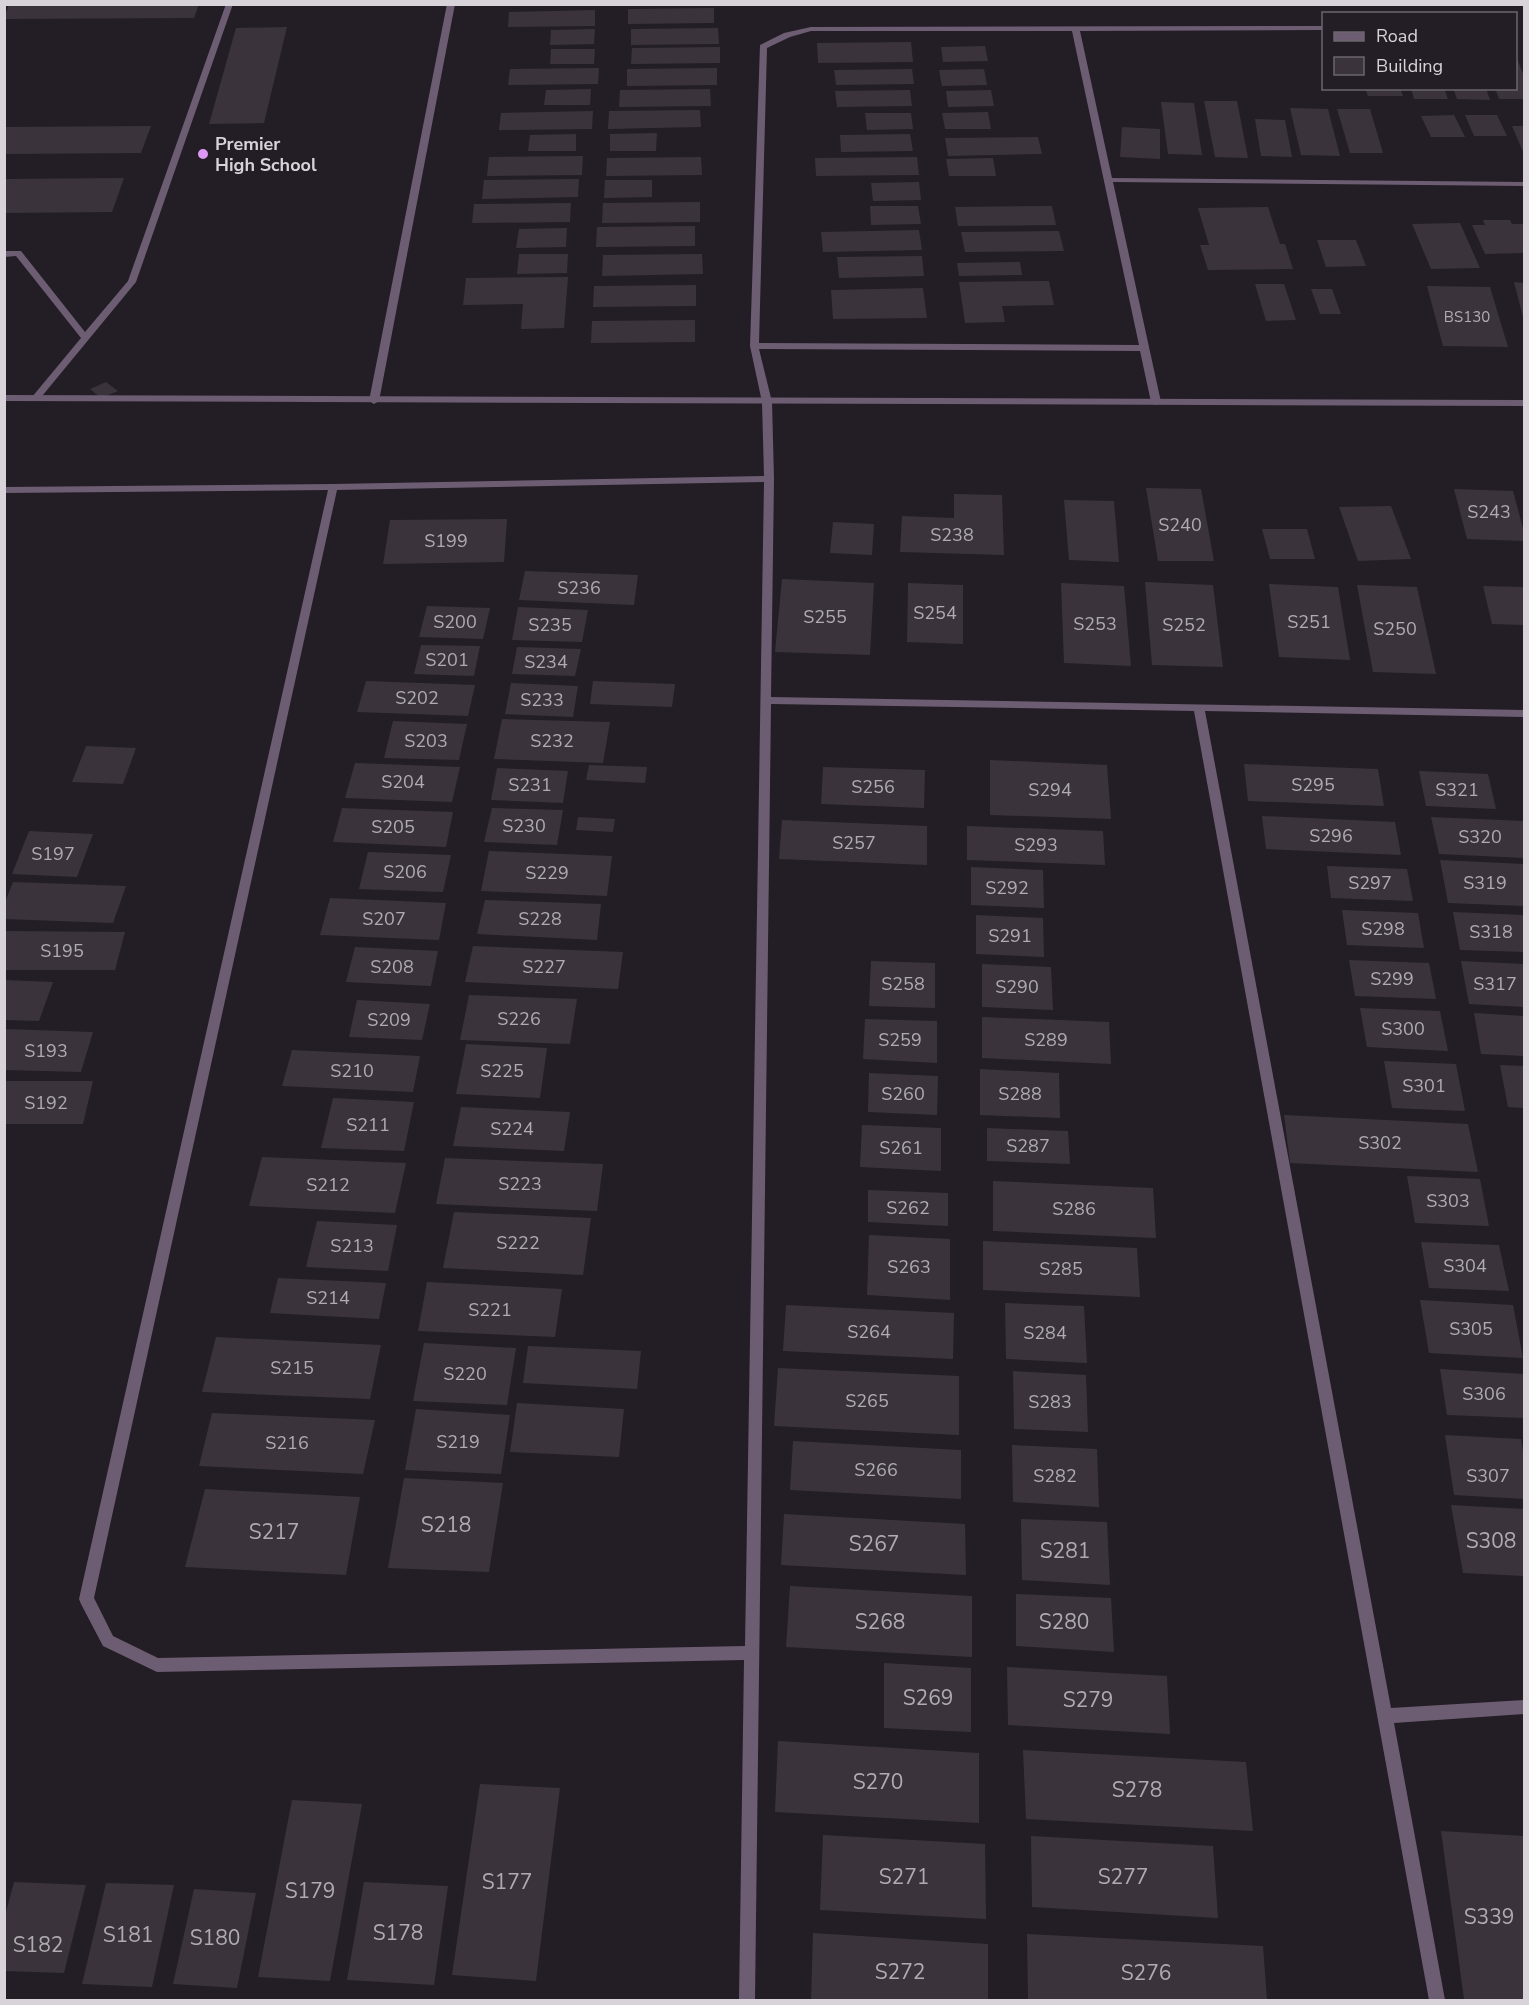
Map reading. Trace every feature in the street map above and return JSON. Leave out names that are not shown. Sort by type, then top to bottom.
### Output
[{"type":"street","points":[[35,399],[116,304],[136,271],[230,4]]},
{"type":"street","points":[[374,401],[451,4]]},
{"type":"street","points":[[747,2001],[769,479],[767,402],[754,346],[762,47],[787,35],[810,30],[1322,28]]},
{"type":"street","points":[[1076,30],[1156,402]]},
{"type":"street","points":[[1107,180],[1524,184]]},
{"type":"street","points":[[4,254],[18,254],[86,339]]},
{"type":"street","points":[[754,346],[1144,348]]},
{"type":"street","points":[[4,398],[1524,403]]},
{"type":"street","points":[[4,490],[333,488],[769,479]]},
{"type":"street","points":[[333,488],[86,1599],[108,1641],[157,1665],[752,1653]]},
{"type":"street","points":[[766,699],[1524,713]]},
{"type":"street","points":[[1199,708],[1437,2001]]},
{"type":"street","points":[[1385,1716],[1524,1707]]},
{"type":"building","points":[[9,4],[199,4],[194,18],[4,19]]},
{"type":"building","points":[[714,8],[714,23],[628,24],[628,9]]},
{"type":"building","points":[[595,10],[595,26],[508,27],[509,12]]},
{"type":"building","points":[[287,27],[264,123],[209,124],[236,28]]},
{"type":"building","points":[[718,28],[719,44],[631,45],[631,29]]},
{"type":"building","points":[[595,29],[594,44],[550,45],[551,30]]},
{"type":"building","points":[[911,42],[913,62],[818,63],[817,43]]},
{"type":"building","points":[[985,46],[988,61],[943,62],[941,47]]},
{"type":"building","points":[[720,47],[720,63],[631,64],[632,48]]},
{"type":"building","points":[[551,49],[595,49],[594,64],[550,64]]},
{"type":"building","points":[[1517,58],[1524,76],[1524,99],[1499,99],[1496,90],[1517,90]]},
{"type":"building","points":[[599,68],[598,84],[508,85],[510,69]]},
{"type":"building","points":[[717,68],[717,85],[627,86],[627,69]]},
{"type":"building","points":[[912,69],[914,84],[836,85],[834,70]]},
{"type":"building","points":[[984,69],[987,85],[942,86],[939,70]]},
{"type":"building","points":[[591,89],[590,105],[544,105],[546,90]]},
{"type":"building","points":[[710,89],[711,106],[619,107],[620,90]]},
{"type":"building","points":[[910,90],[912,106],[837,107],[835,91]]},
{"type":"building","points":[[991,90],[994,106],[948,107],[946,91]]},
{"type":"building","points":[[1366,90],[1401,90],[1403,96],[1368,96]]},
{"type":"building","points":[[1412,90],[1445,90],[1448,99],[1414,99]]},
{"type":"building","points":[[1454,90],[1487,90],[1490,100],[1457,99]]},
{"type":"building","points":[[1204,101],[1237,101],[1248,158],[1215,157]]},
{"type":"building","points":[[1161,102],[1194,103],[1202,155],[1168,154]]},
{"type":"building","points":[[1290,108],[1328,109],[1340,156],[1301,155]]},
{"type":"building","points":[[1337,109],[1370,109],[1383,153],[1350,153]]},
{"type":"building","points":[[700,110],[701,127],[608,129],[609,111]]},
{"type":"building","points":[[593,111],[592,129],[499,130],[501,113]]},
{"type":"building","points":[[988,112],[991,129],[945,129],[942,113]]},
{"type":"building","points":[[865,113],[911,113],[913,129],[867,130]]},
{"type":"building","points":[[1454,115],[1465,137],[1431,137],[1421,116]]},
{"type":"building","points":[[1465,115],[1497,115],[1507,136],[1474,136]]},
{"type":"building","points":[[1255,119],[1285,120],[1292,157],[1261,156]]},
{"type":"building","points":[[151,126],[141,153],[4,154],[4,127]]},
{"type":"building","points":[[1512,126],[1524,126],[1524,154]]},
{"type":"building","points":[[1122,127],[1160,129],[1160,159],[1120,157]]},
{"type":"building","points":[[657,133],[656,151],[610,151],[610,134]]},
{"type":"building","points":[[576,134],[576,151],[528,151],[530,135]]},
{"type":"building","points":[[910,134],[913,151],[841,152],[840,135]]},
{"type":"building","points":[[1038,137],[1042,154],[948,156],[945,138]]},
{"type":"building","points":[[583,156],[582,175],[487,176],[489,157]]},
{"type":"building","points":[[701,157],[702,175],[606,176],[607,158]]},
{"type":"building","points":[[917,157],[919,175],[816,176],[815,158]]},
{"type":"building","points":[[993,158],[996,176],[949,176],[946,159]]},
{"type":"building","points":[[124,178],[112,212],[4,213],[4,179]]},
{"type":"building","points":[[579,179],[578,197],[482,199],[484,180]]},
{"type":"building","points":[[605,180],[652,180],[652,197],[604,198]]},
{"type":"building","points":[[919,182],[921,200],[873,201],[871,183]]},
{"type":"building","points":[[700,202],[700,222],[602,223],[603,203]]},
{"type":"building","points":[[571,203],[570,222],[472,223],[474,204]]},
{"type":"building","points":[[870,206],[918,206],[921,224],[871,225]]},
{"type":"building","points":[[1052,206],[1056,225],[958,226],[955,207]]},
{"type":"building","points":[[1268,207],[1280,244],[1285,244],[1293,269],[1208,270],[1200,245],[1209,245],[1198,208]]},
{"type":"building","points":[[1483,220],[1510,220],[1512,224],[1524,224],[1524,253],[1485,254],[1472,225],[1485,225]]},
{"type":"building","points":[[1460,223],[1480,268],[1431,269],[1412,224]]},
{"type":"building","points":[[695,226],[695,246],[596,247],[597,227]]},
{"type":"building","points":[[567,228],[566,247],[516,248],[519,229]]},
{"type":"building","points":[[919,230],[922,250],[823,252],[821,232]]},
{"type":"building","points":[[1059,231],[1064,251],[965,252],[961,232]]},
{"type":"building","points":[[1317,240],[1356,240],[1366,266],[1326,267]]},
{"type":"building","points":[[519,254],[568,254],[567,273],[517,274]]},
{"type":"building","points":[[702,254],[703,274],[602,276],[603,255]]},
{"type":"building","points":[[922,256],[924,276],[839,278],[837,257]]},
{"type":"building","points":[[1020,262],[1022,275],[959,276],[957,263]]},
{"type":"building","points":[[568,277],[564,328],[521,329],[523,304],[463,305],[466,278]]},
{"type":"building","points":[[1049,281],[1054,305],[1002,306],[1005,322],[965,323],[959,282]]},
{"type":"building","points":[[1514,282],[1524,283],[1524,321]]},
{"type":"building","points":[[1255,284],[1284,284],[1296,320],[1266,321]]},
{"type":"building","points":[[696,285],[696,306],[593,307],[594,286]]},
{"type":"building","points":[[1427,286],[1490,287],[1508,347],[1443,346]]},
{"type":"building","points":[[923,288],[927,318],[833,319],[831,290]]},
{"type":"building","points":[[1311,289],[1332,289],[1341,314],[1320,314]]},
{"type":"building","points":[[695,320],[695,342],[591,343],[592,321]]},
{"type":"building","points":[[106,382],[118,391],[101,398],[90,389]]},
{"type":"building","points":[[1146,488],[1201,489],[1214,561],[1158,561]]},
{"type":"building","points":[[1454,489],[1513,491],[1524,532],[1524,541],[1467,539]]},
{"type":"building","points":[[954,494],[1002,495],[1004,555],[900,552],[902,516],[954,518]]},
{"type":"building","points":[[1064,500],[1114,501],[1119,562],[1069,560]]},
{"type":"building","points":[[1391,506],[1411,559],[1358,561],[1339,507]]},
{"type":"building","points":[[507,519],[504,562],[383,564],[390,520]]},
{"type":"building","points":[[833,522],[874,524],[872,555],[830,553]]},
{"type":"building","points":[[1262,529],[1307,529],[1315,559],[1270,559]]},
{"type":"building","points":[[525,571],[638,575],[634,605],[519,600]]},
{"type":"building","points":[[782,579],[874,583],[870,655],[775,652]]},
{"type":"building","points":[[1145,582],[1213,585],[1223,667],[1152,665]]},
{"type":"building","points":[[908,583],[963,585],[963,644],[907,642]]},
{"type":"building","points":[[1061,583],[1124,586],[1131,666],[1064,663]]},
{"type":"building","points":[[1269,584],[1338,587],[1350,660],[1279,657]]},
{"type":"building","points":[[1357,585],[1417,587],[1436,674],[1373,672]]},
{"type":"building","points":[[1483,586],[1524,587],[1524,625],[1492,624]]},
{"type":"building","points":[[427,606],[490,608],[483,639],[419,637]]},
{"type":"building","points":[[518,607],[588,610],[582,642],[512,640]]},
{"type":"building","points":[[421,645],[480,646],[474,676],[414,674]]},
{"type":"building","points":[[517,647],[581,649],[575,676],[512,674]]},
{"type":"building","points":[[366,681],[475,685],[468,716],[357,712]]},
{"type":"building","points":[[593,681],[675,684],[672,707],[590,704]]},
{"type":"building","points":[[511,683],[578,686],[573,717],[505,714]]},
{"type":"building","points":[[502,719],[610,722],[603,763],[494,759]]},
{"type":"building","points":[[393,721],[467,724],[459,760],[384,758]]},
{"type":"building","points":[[86,746],[136,748],[123,784],[72,782]]},
{"type":"building","points":[[990,760],[1107,765],[1111,819],[990,815]]},
{"type":"building","points":[[355,763],[460,767],[452,802],[345,798]]},
{"type":"building","points":[[1244,764],[1378,769],[1384,806],[1248,801]]},
{"type":"building","points":[[589,765],[647,767],[645,783],[586,780]]},
{"type":"building","points":[[823,767],[925,770],[924,808],[821,804]]},
{"type":"building","points":[[497,768],[568,771],[563,803],[491,800]]},
{"type":"building","points":[[1419,771],[1488,774],[1496,809],[1426,806]]},
{"type":"building","points":[[342,808],[453,812],[446,847],[333,842]]},
{"type":"building","points":[[492,808],[563,810],[557,845],[484,842]]},
{"type":"building","points":[[1262,816],[1395,822],[1401,855],[1266,849]]},
{"type":"building","points":[[578,817],[615,819],[613,832],[576,830]]},
{"type":"building","points":[[1431,817],[1524,821],[1524,858],[1439,854]]},
{"type":"building","points":[[782,820],[927,826],[927,865],[779,859]]},
{"type":"building","points":[[967,826],[1103,831],[1105,865],[967,860]]},
{"type":"building","points":[[29,831],[93,834],[77,877],[12,874]]},
{"type":"building","points":[[489,851],[612,856],[607,896],[481,891]]},
{"type":"building","points":[[368,852],[451,855],[443,892],[359,889]]},
{"type":"building","points":[[1440,860],[1524,864],[1524,906],[1448,903]]},
{"type":"building","points":[[1327,866],[1407,869],[1413,901],[1331,898]]},
{"type":"building","points":[[971,867],[1043,870],[1044,908],[971,905]]},
{"type":"building","points":[[13,882],[126,886],[113,923],[4,919],[4,905]]},
{"type":"building","points":[[330,898],[446,903],[439,940],[320,935]]},
{"type":"building","points":[[485,900],[601,904],[597,940],[477,934]]},
{"type":"building","points":[[1342,910],[1418,913],[1424,948],[1347,945]]},
{"type":"building","points":[[1453,912],[1524,915],[1524,952],[1460,950]]},
{"type":"building","points":[[976,915],[1043,918],[1044,957],[976,954]]},
{"type":"building","points":[[4,931],[125,932],[115,970],[4,970]]},
{"type":"building","points":[[473,946],[623,952],[618,989],[465,982]]},
{"type":"building","points":[[355,947],[438,951],[431,986],[346,982]]},
{"type":"building","points":[[1349,960],[1429,963],[1436,999],[1355,996]]},
{"type":"building","points":[[871,961],[935,963],[935,1008],[869,1006]]},
{"type":"building","points":[[1461,961],[1524,964],[1524,1007],[1469,1004]]},
{"type":"building","points":[[982,964],[1051,967],[1053,1010],[982,1007]]},
{"type":"building","points":[[5,980],[53,982],[39,1021],[5,1020]]},
{"type":"building","points":[[469,995],[577,999],[570,1044],[460,1040]]},
{"type":"building","points":[[357,1000],[430,1004],[422,1040],[349,1037]]},
{"type":"building","points":[[1360,1008],[1440,1011],[1448,1051],[1367,1047]]},
{"type":"building","points":[[1474,1013],[1524,1016],[1524,1056],[1481,1054]]},
{"type":"building","points":[[982,1017],[1109,1022],[1111,1064],[982,1058]]},
{"type":"building","points":[[865,1019],[937,1021],[937,1063],[863,1059]]},
{"type":"building","points":[[4,1029],[93,1032],[81,1072],[4,1070]]},
{"type":"building","points":[[466,1044],[547,1048],[540,1098],[456,1094]]},
{"type":"building","points":[[292,1050],[420,1056],[413,1092],[282,1086]]},
{"type":"building","points":[[1384,1061],[1456,1064],[1465,1111],[1392,1108]]},
{"type":"building","points":[[1500,1065],[1524,1066],[1524,1108],[1508,1107]]},
{"type":"building","points":[[980,1069],[1059,1073],[1060,1118],[980,1115]]},
{"type":"building","points":[[869,1073],[938,1076],[937,1115],[868,1112]]},
{"type":"building","points":[[4,1081],[93,1081],[83,1124],[4,1124]]},
{"type":"building","points":[[333,1098],[414,1102],[404,1151],[321,1148]]},
{"type":"building","points":[[461,1107],[570,1112],[564,1151],[453,1146]]},
{"type":"building","points":[[1284,1115],[1468,1124],[1478,1172],[1290,1163]]},
{"type":"building","points":[[862,1125],[941,1128],[941,1171],[860,1167]]},
{"type":"building","points":[[987,1128],[1068,1131],[1070,1164],[987,1161]]},
{"type":"building","points":[[262,1157],[406,1163],[395,1213],[249,1206]]},
{"type":"building","points":[[445,1158],[603,1164],[597,1211],[436,1204]]},
{"type":"building","points":[[1407,1176],[1480,1179],[1489,1226],[1415,1223]]},
{"type":"building","points":[[993,1181],[1153,1188],[1156,1238],[993,1231]]},
{"type":"building","points":[[868,1190],[948,1193],[948,1226],[868,1222]]},
{"type":"building","points":[[454,1212],[591,1218],[583,1275],[443,1268]]},
{"type":"building","points":[[317,1221],[397,1225],[388,1271],[306,1267]]},
{"type":"building","points":[[869,1235],[950,1239],[950,1300],[867,1295]]},
{"type":"building","points":[[983,1241],[1137,1248],[1140,1297],[983,1290]]},
{"type":"building","points":[[1421,1242],[1499,1245],[1509,1291],[1429,1288]]},
{"type":"building","points":[[278,1278],[386,1283],[379,1319],[270,1313]]},
{"type":"building","points":[[427,1282],[562,1289],[555,1337],[418,1331]]},
{"type":"building","points":[[1420,1300],[1513,1305],[1523,1358],[1429,1353]]},
{"type":"building","points":[[1005,1303],[1084,1306],[1087,1363],[1006,1359]]},
{"type":"building","points":[[786,1305],[954,1313],[953,1359],[783,1351]]},
{"type":"building","points":[[216,1337],[381,1345],[370,1399],[202,1392]]},
{"type":"building","points":[[424,1343],[516,1348],[507,1405],[413,1401]]},
{"type":"building","points":[[528,1346],[641,1351],[637,1389],[523,1383]]},
{"type":"building","points":[[778,1368],[959,1376],[959,1435],[774,1426]]},
{"type":"building","points":[[1440,1369],[1524,1374],[1524,1418],[1447,1415]]},
{"type":"building","points":[[1013,1371],[1086,1375],[1088,1432],[1014,1429]]},
{"type":"building","points":[[517,1403],[624,1409],[619,1457],[510,1452]]},
{"type":"building","points":[[416,1409],[510,1415],[501,1474],[405,1470]]},
{"type":"building","points":[[212,1413],[375,1420],[363,1474],[199,1466]]},
{"type":"building","points":[[1445,1435],[1521,1439],[1524,1457],[1524,1499],[1454,1495]]},
{"type":"building","points":[[793,1441],[961,1450],[961,1499],[790,1490]]},
{"type":"building","points":[[1012,1445],[1097,1449],[1099,1507],[1013,1502]]},
{"type":"building","points":[[404,1478],[503,1483],[489,1572],[388,1568]]},
{"type":"building","points":[[205,1489],[360,1497],[346,1575],[185,1567]]},
{"type":"building","points":[[1451,1505],[1524,1509],[1524,1576],[1463,1573]]},
{"type":"building","points":[[784,1514],[965,1524],[966,1575],[781,1565]]},
{"type":"building","points":[[1021,1519],[1107,1522],[1110,1585],[1022,1580]]},
{"type":"building","points":[[790,1586],[972,1596],[972,1657],[786,1647]]},
{"type":"building","points":[[1016,1594],[1111,1598],[1114,1652],[1016,1646]]},
{"type":"building","points":[[884,1663],[971,1668],[971,1732],[884,1728]]},
{"type":"building","points":[[1007,1667],[1167,1676],[1170,1734],[1008,1725]]},
{"type":"building","points":[[778,1741],[979,1753],[979,1823],[775,1812]]},
{"type":"building","points":[[1023,1750],[1246,1762],[1253,1831],[1026,1819]]},
{"type":"building","points":[[480,1784],[560,1788],[536,1981],[452,1975]]},
{"type":"building","points":[[292,1800],[362,1804],[330,1981],[258,1977]]},
{"type":"building","points":[[1441,1831],[1524,1836],[1524,2000],[1464,1999]]},
{"type":"building","points":[[823,1835],[985,1844],[986,1919],[820,1910]]},
{"type":"building","points":[[1031,1836],[1213,1846],[1218,1918],[1032,1907]]},
{"type":"building","points":[[14,1882],[86,1885],[64,1973],[4,1971],[4,1919]]},
{"type":"building","points":[[364,1882],[448,1886],[434,1985],[347,1980]]},
{"type":"building","points":[[106,1883],[174,1885],[152,1987],[82,1984]]},
{"type":"building","points":[[194,1889],[256,1893],[237,1988],[173,1984]]},
{"type":"building","points":[[813,1933],[988,1944],[988,2000],[811,2000]]},
{"type":"building","points":[[1027,1934],[1263,1946],[1267,2000],[1028,2000]]},
{"type":"place","name":"Premier High School","points":[[203,154]]}]
